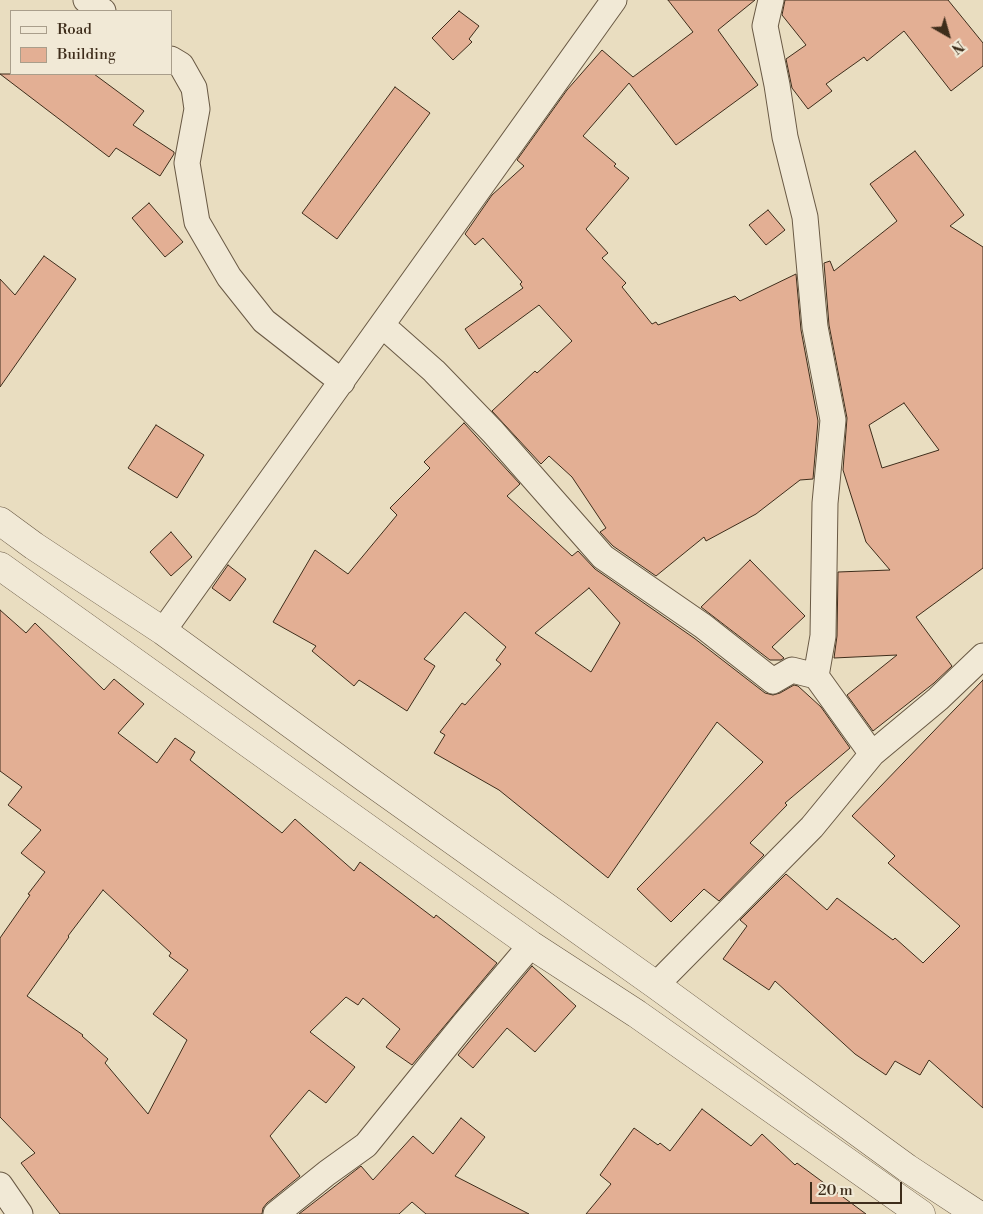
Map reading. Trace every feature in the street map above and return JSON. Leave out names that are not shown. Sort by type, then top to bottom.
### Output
[{"type":"street","points":[[86,0],[101,10]]},
{"type":"street","points":[[163,631],[614,0]]},
{"type":"street","points":[[771,0],[765,26],[785,137],[805,217],[815,327],[833,420],[825,503],[822,636],[816,676]]},
{"type":"street","points":[[172,59],[181,65],[194,88],[197,109],[187,163],[197,222],[228,277],[264,321],[342,382]]},
{"type":"street","points":[[382,325],[434,370],[493,432],[603,557],[702,626],[773,681],[792,670],[816,676],[872,754]]},
{"type":"street","points":[[0,521],[34,546],[163,631],[907,1168],[977,1214]]},
{"type":"street","points":[[0,566],[531,945],[637,1014],[920,1214]]},
{"type":"street","points":[[656,985],[812,827],[872,754],[938,699],[983,656]]},
{"type":"street","points":[[276,1214],[327,1172],[366,1145],[531,945]]},
{"type":"street","points":[[0,1185],[20,1214]]},
{"type":"building","points":[[668,0],[755,0],[718,30],[758,85],[676,145],[629,83],[583,136],[616,164],[614,166],[629,178],[586,229],[608,253],[602,258],[626,283],[622,287],[652,324],[656,322],[658,325],[735,296],[740,301],[796,274],[801,330],[818,421],[813,479],[800,480],[756,514],[706,541],[704,537],[656,576],[613,546],[600,532],[606,528],[572,477],[549,456],[541,464],[492,411],[535,371],[537,373],[572,341],[539,305],[479,349],[465,329],[523,288],[520,284],[522,282],[483,238],[475,245],[465,234],[492,195],[524,166],[517,160],[567,90],[602,50],[633,77],[693,32]]},
{"type":"building","points":[[785,0],[948,0],[983,43],[983,66],[951,91],[904,31],[867,61],[864,57],[826,84],[832,91],[808,109],[792,88],[786,59],[806,45],[782,15]]},
{"type":"building","points":[[459,11],[479,26],[469,39],[472,42],[453,60],[432,38]]},
{"type":"building","points":[[0,74],[95,75],[144,111],[133,125],[174,152],[160,176],[116,148],[109,157]]},
{"type":"building","points":[[395,87],[430,113],[337,239],[302,213]]},
{"type":"building","points":[[915,151],[964,215],[950,226],[983,247],[983,568],[916,617],[952,666],[934,683],[873,731],[847,695],[897,655],[834,658],[837,636],[838,572],[890,570],[866,542],[843,470],[847,418],[829,325],[824,263],[830,261],[834,271],[897,221],[870,184]],"holes":[[[904,403],[939,450],[882,468],[869,425]]]},
{"type":"building","points":[[149,203],[183,242],[165,257],[132,218]]},
{"type":"building","points":[[768,210],[785,230],[766,245],[749,225]]},
{"type":"building","points":[[44,256],[76,279],[0,387],[0,279],[15,295]]},
{"type":"building","points":[[464,423],[520,484],[507,496],[572,556],[578,551],[595,569],[694,638],[765,693],[773,695],[794,685],[798,686],[821,707],[850,748],[785,803],[787,805],[750,843],[764,855],[719,901],[704,889],[671,922],[637,889],[763,762],[717,722],[608,878],[499,790],[434,753],[445,735],[440,732],[462,703],[465,705],[501,664],[496,660],[506,647],[465,612],[424,659],[435,666],[407,711],[359,680],[354,686],[312,651],[316,646],[273,622],[315,550],[348,574],[397,515],[390,508],[430,468],[424,462]],"holes":[[[589,588],[620,623],[591,672],[535,633]]]},
{"type":"building","points":[[156,425],[204,455],[177,498],[128,468]]},
{"type":"building","points":[[171,532],[192,557],[171,576],[150,552]]},
{"type":"building","points":[[750,560],[805,616],[772,647],[784,658],[781,660],[770,660],[701,607]]},
{"type":"building","points":[[228,565],[246,579],[230,601],[212,588]]},
{"type":"building","points":[[0,610],[26,633],[35,623],[104,690],[114,679],[144,704],[118,733],[157,763],[175,738],[195,752],[190,760],[282,833],[295,819],[354,871],[360,862],[434,918],[436,915],[497,963],[412,1065],[386,1047],[400,1029],[363,998],[358,1005],[346,997],[310,1032],[355,1067],[326,1103],[309,1090],[270,1136],[300,1176],[267,1203],[263,1208],[262,1214],[60,1214],[21,1163],[35,1153],[0,1117],[0,938],[30,895],[28,894],[45,872],[21,853],[41,830],[8,805],[22,787],[0,771]],"holes":[[[103,890],[171,953],[169,956],[188,970],[153,1014],[187,1040],[148,1114],[105,1063],[108,1059],[83,1035],[27,996],[68,936]]]},
{"type":"building","points":[[983,680],[983,1108],[929,1060],[920,1075],[895,1061],[886,1075],[855,1054],[775,981],[769,990],[723,959],[747,926],[740,920],[786,874],[827,910],[837,898],[893,940],[895,938],[923,963],[960,926],[888,863],[895,856],[852,816]]},
{"type":"building","points":[[532,966],[576,1006],[535,1052],[507,1028],[473,1068],[458,1055]]},
{"type":"building","points":[[702,1109],[751,1146],[762,1134],[795,1165],[797,1163],[866,1214],[586,1214],[611,1184],[600,1175],[634,1128],[670,1151]]},
{"type":"building","points":[[461,1118],[485,1137],[455,1176],[529,1214],[426,1214],[412,1202],[399,1214],[299,1214],[361,1166],[373,1180],[413,1136],[433,1154]]}]
